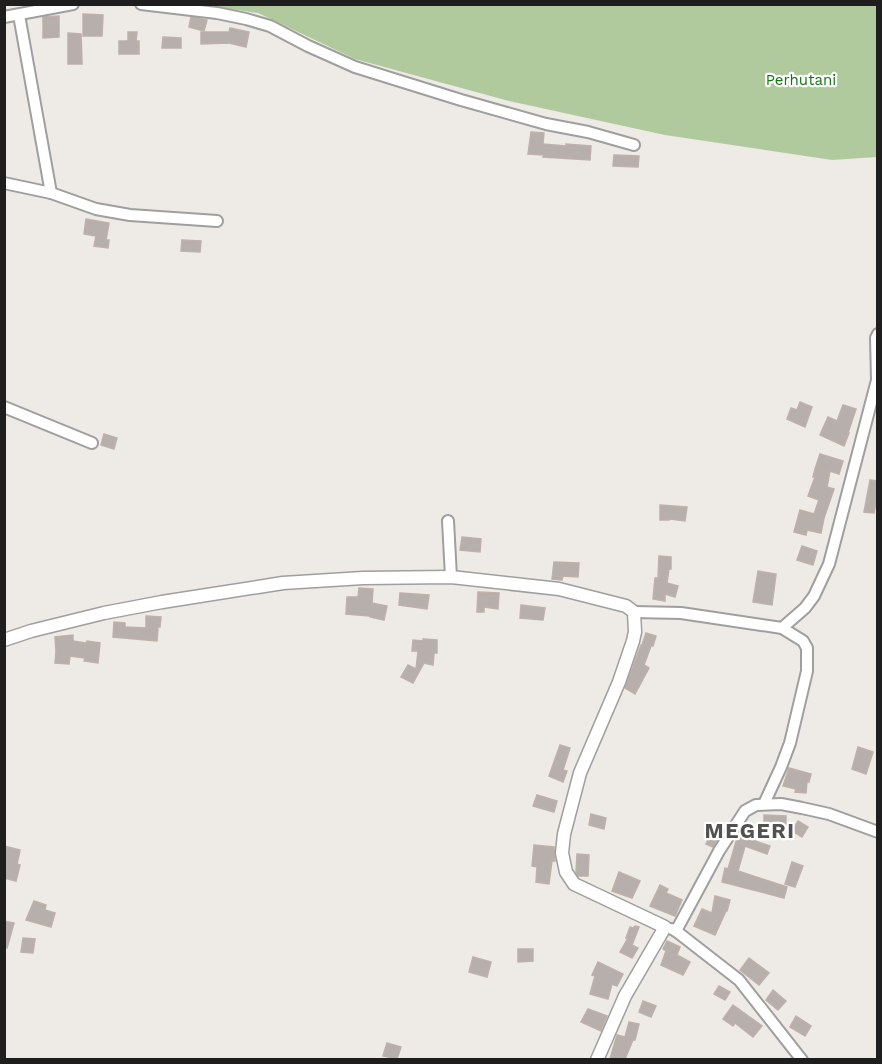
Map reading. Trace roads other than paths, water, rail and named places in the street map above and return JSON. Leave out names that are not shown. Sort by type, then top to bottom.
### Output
[{"type":"street","points":[[4,18],[73,4]]},
{"type":"street","points":[[141,4],[217,13],[246,19],[270,26],[355,67],[461,100],[634,146]]},
{"type":"street","points":[[19,15],[51,193]]},
{"type":"street","points":[[4,183],[51,193],[96,209],[130,215],[217,221]]},
{"type":"street","points":[[782,628],[805,608],[814,596],[829,564],[877,380],[876,338],[878,334]]},
{"type":"street","points":[[4,407],[92,443]]},
{"type":"street","points":[[448,521],[451,577]]},
{"type":"street","points":[[4,640],[104,613],[162,602],[283,583],[363,578],[451,577],[559,589],[617,603],[634,612],[681,613],[782,628],[805,644],[808,657],[807,671],[790,743],[764,804]]},
{"type":"street","points":[[634,612],[633,641],[619,682],[580,773],[564,834],[562,853],[566,872],[574,884],[670,929],[739,980],[802,1059]]},
{"type":"street","points":[[597,1059],[625,996],[745,811],[756,805],[781,804],[829,814],[878,832]]},
{"type":"district","name":"MEGERI","points":[[750,831]]},
{"type":"park label","name":"Perhutani","points":[[801,80]]}]
